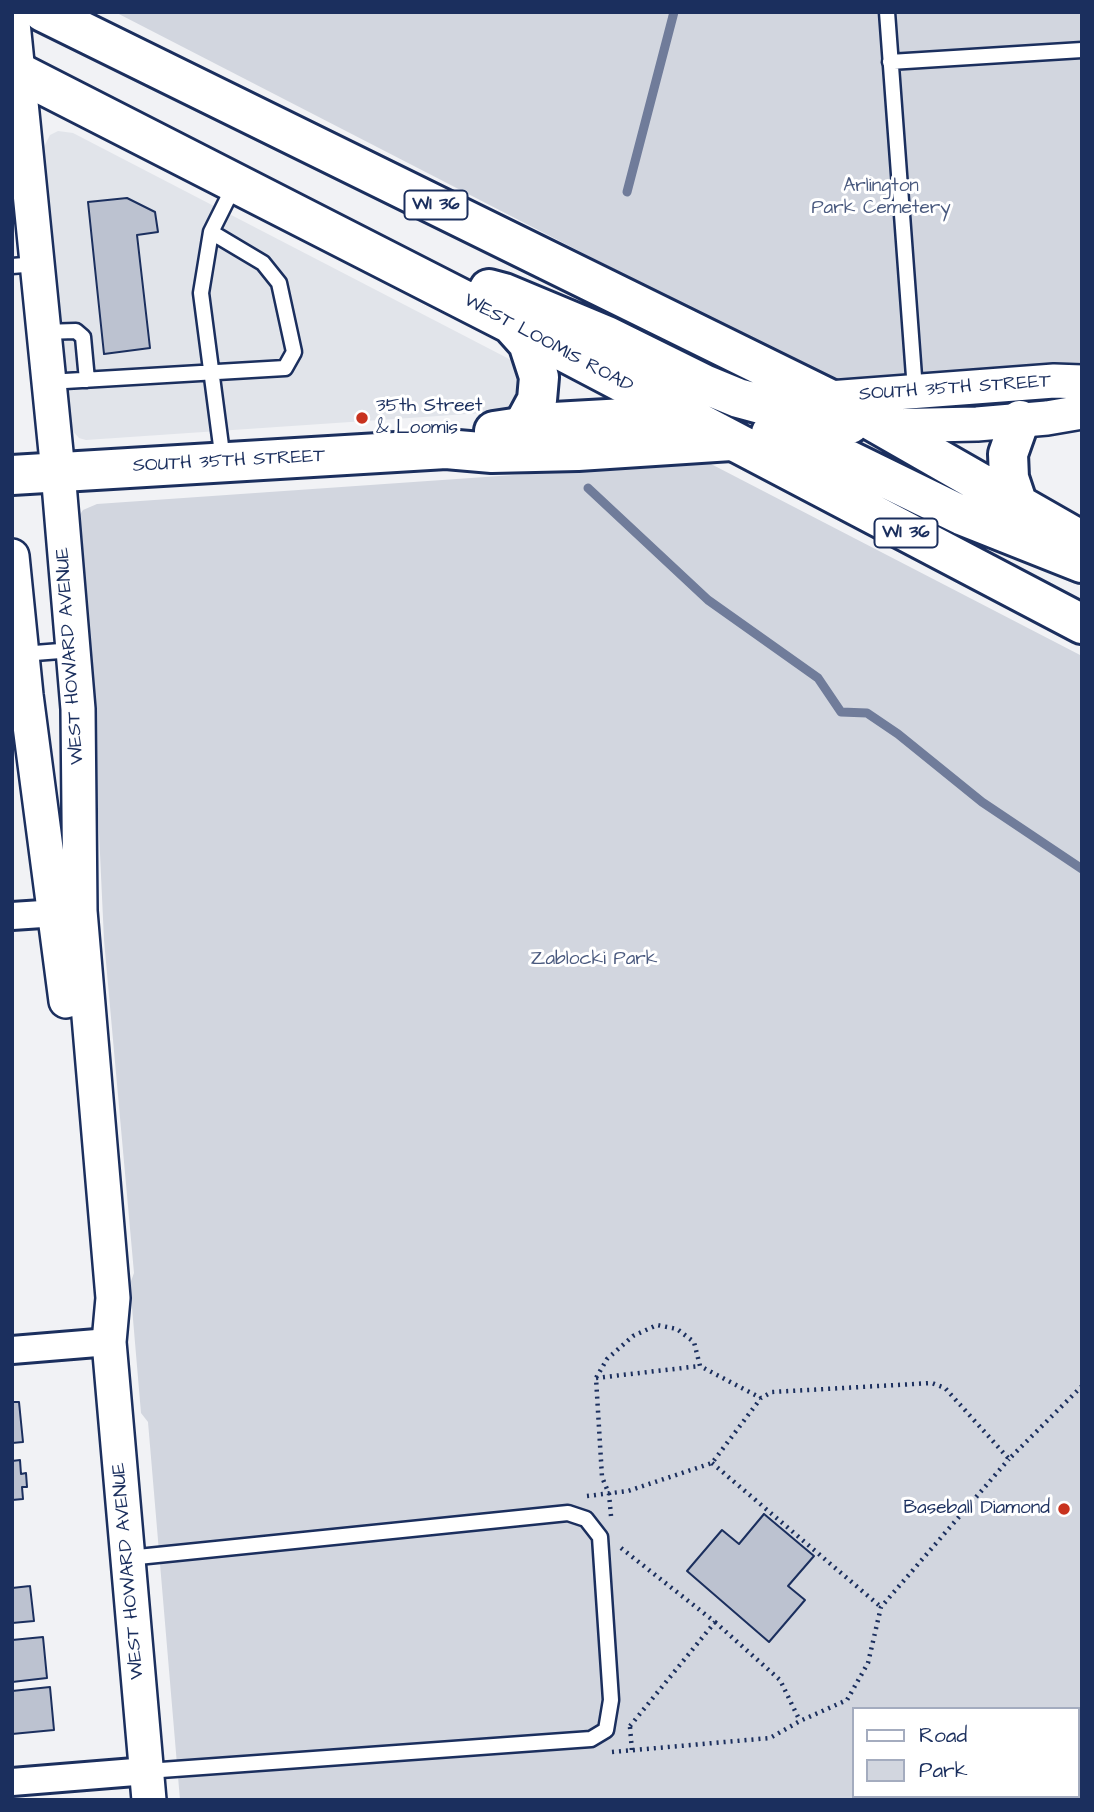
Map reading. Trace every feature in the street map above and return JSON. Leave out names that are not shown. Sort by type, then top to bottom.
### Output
[{"type":"main road","name":"WI 36","points":[[43,12],[829,398],[883,426],[1082,541]]},
{"type":"main road","name":"WEST LOOMIS ROAD","points":[[15,70],[511,324],[1082,624]]},
{"type":"main road","points":[[411,274],[461,281],[504,293],[607,336],[738,398],[823,421],[883,426]]},
{"type":"main road","points":[[511,324],[528,343],[539,377],[536,403],[523,426]]},
{"type":"main road","name":"SOUTH 35TH STREET","points":[[446,449],[499,429],[523,426],[643,417],[692,420]]},
{"type":"main road","points":[[692,420],[751,429],[828,450],[961,515],[1082,563]]},
{"type":"main road","points":[[1018,505],[1009,478],[1008,454],[1020,420]]},
{"type":"main road","name":"SOUTH 35TH STREET","points":[[12,475],[446,449],[492,453],[578,451],[731,441]]},
{"type":"street","name":"WEST HOWARD AVENUE","points":[[12,13],[24,265],[43,332],[78,709],[68,912]]},
{"type":"street","name":"SOUTH 35TH STREET","points":[[829,398],[1054,381],[1082,382]]},
{"type":"street","name":"SOUTH 35TH STREET","points":[[883,426],[1020,420],[1082,412]]},
{"type":"street","name":"WEST HOWARD AVENUE","points":[[12,556],[22,654],[68,912],[113,1298],[109,1342],[148,1786]]},
{"type":"street","points":[[12,916],[68,912]]},
{"type":"street","points":[[12,1350],[109,1342]]},
{"type":"street","points":[[12,1782],[148,1786]]},
{"type":"lane","points":[[887,12],[915,390]]},
{"type":"lane","points":[[890,62],[1082,50]]},
{"type":"lane","points":[[223,462],[201,293],[211,232],[236,184]]},
{"type":"lane","points":[[48,382],[285,368],[294,352],[278,283],[263,262],[211,232]]},
{"type":"lane","points":[[43,332],[76,331],[83,337],[87,380]]},
{"type":"lane","points":[[22,654],[73,650]]},
{"type":"lane","points":[[128,1558],[568,1513],[586,1519],[600,1537],[611,1700],[606,1730],[591,1739],[148,1786]]},
{"type":"path","points":[[611,1518],[609,1494],[602,1477],[596,1378],[607,1359],[633,1336],[657,1325],[677,1329],[694,1342],[700,1366]]},
{"type":"path","points":[[596,1378],[700,1366],[761,1398]]},
{"type":"path","points":[[582,1496],[628,1491],[712,1463],[761,1398],[772,1392],[932,1383],[945,1388],[1009,1459]]},
{"type":"path","points":[[605,1753],[771,1738],[800,1721],[847,1700],[868,1663],[881,1607],[1009,1459],[1082,1386]]},
{"type":"path","points":[[712,1463],[881,1607]]},
{"type":"path","points":[[615,1556],[614,1542],[715,1622],[780,1680],[800,1721]]},
{"type":"path","points":[[630,1726],[715,1622]]},
{"type":"path","points":[[629,1713],[632,1751]]},
{"type":"shaded area","points":[[58,131],[73,133],[513,361],[519,367],[524,385],[512,406],[497,412],[86,440],[79,438],[68,426],[43,149],[50,135]]},
{"type":"green space","name":"Arlington Park Cemetery","points":[[115,12],[1082,12],[1082,372],[835,383]]},
{"type":"green space","name":"Zablocki Park","points":[[701,462],[711,464],[1082,656],[1082,1800],[180,1800],[148,1422],[141,1413],[130,1284],[134,1273],[104,940],[93,703],[79,516],[83,510],[97,504]]},
{"type":"building","points":[[127,198],[155,212],[158,232],[137,235],[150,348],[104,354],[88,202]]},
{"type":"building","points":[[12,1402],[19,1402],[23,1442],[12,1443]]},
{"type":"building","points":[[20,1460],[21,1474],[26,1473],[27,1487],[22,1487],[23,1499],[12,1500],[12,1461]]},
{"type":"building","points":[[764,1514],[814,1556],[788,1586],[805,1600],[769,1642],[687,1571],[722,1530],[739,1544]]},
{"type":"building","points":[[30,1586],[34,1621],[12,1623],[12,1588]]},
{"type":"building","points":[[43,1637],[47,1678],[12,1682],[12,1640]]},
{"type":"building","points":[[50,1687],[54,1730],[12,1734],[12,1691]]},
{"type":"waterway","points":[[627,192],[674,12]]},
{"type":"waterway","points":[[588,488],[708,600],[818,678],[841,712],[867,713],[898,734],[982,802],[1082,869]]},
{"type":"place","name":"35th Street & Loomis","points":[[362,418]]},
{"type":"place","name":"Baseball Diamond","points":[[1064,1509]]}]
